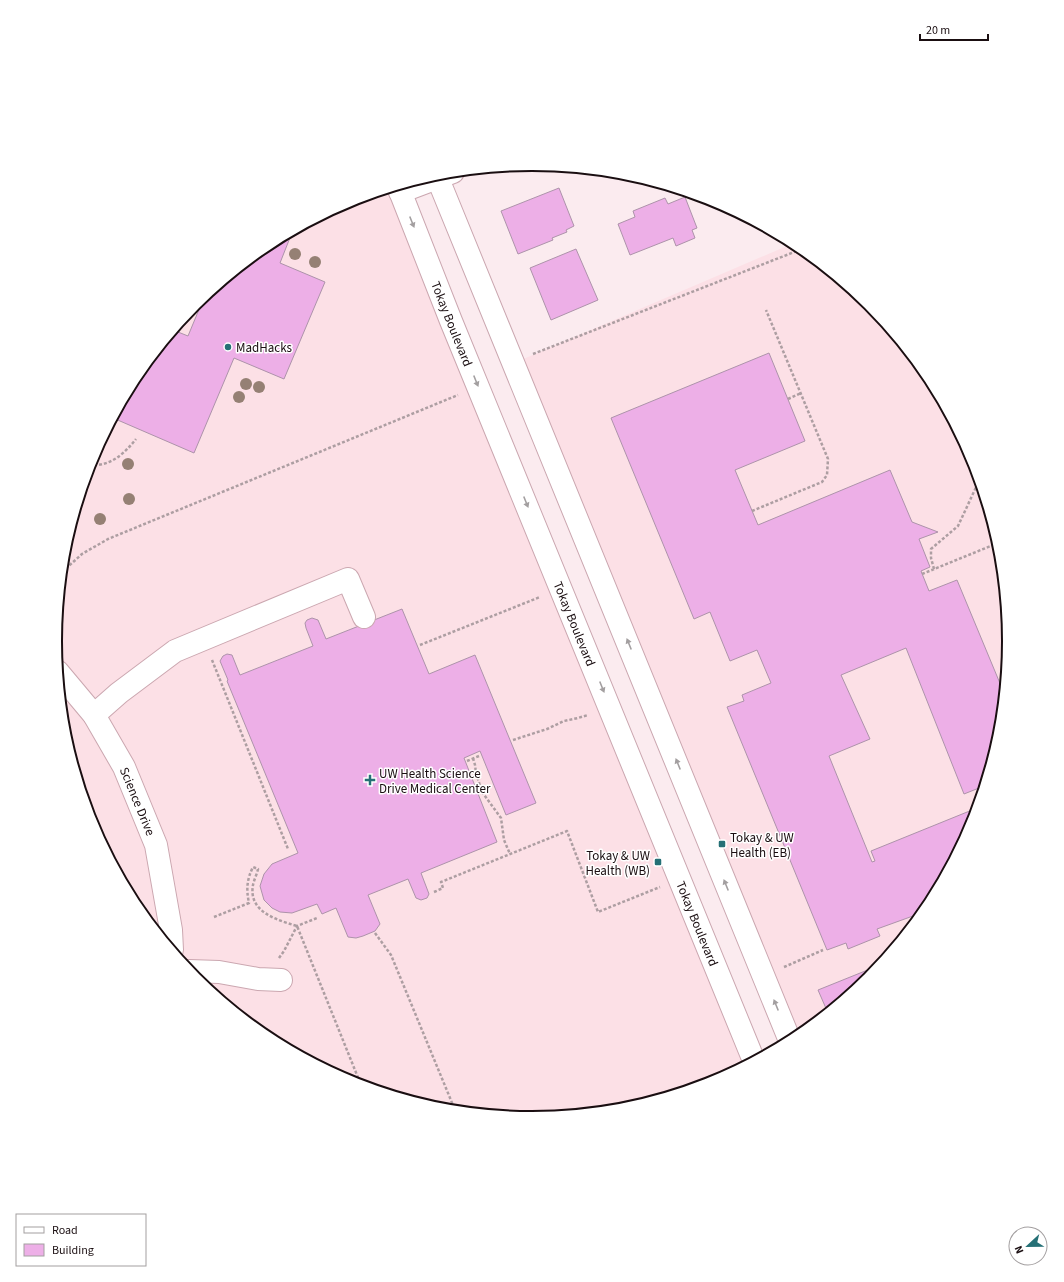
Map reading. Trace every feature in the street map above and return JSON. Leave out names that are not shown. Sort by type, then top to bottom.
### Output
[{"type":"street","points":[[444,179],[788,1035]]},
{"type":"street","name":"Tokay Boulevard","points":[[400,190],[752,1056]]},
{"type":"street","points":[[94,715],[175,651],[348,579],[364,617]]},
{"type":"street","name":"Science Drive","points":[[64,679],[94,715],[124,767],[156,845],[171,930],[172,942]]},
{"type":"street","points":[[198,971],[219,972],[258,979],[281,980]]},
{"type":"path","points":[[530,354],[795,252]]},
{"type":"path","points":[[752,511],[822,482],[827,475],[828,459],[766,310]]},
{"type":"path","points":[[788,399],[801,393]]},
{"type":"path","points":[[68,566],[82,554],[108,539],[459,395]]},
{"type":"path","points":[[96,466],[108,463],[119,457],[136,439]]},
{"type":"path","points":[[934,569],[931,558],[931,549],[958,526],[976,487]]},
{"type":"path","points":[[922,574],[992,545]]},
{"type":"path","points":[[420,646],[541,596]]},
{"type":"path","points":[[204,639],[288,849]]},
{"type":"path","points":[[513,740],[547,729],[564,721],[589,714]]},
{"type":"path","points":[[467,761],[479,756]]},
{"type":"path","points":[[473,758],[482,792],[501,818],[504,840],[510,854]]},
{"type":"path","points":[[434,892],[443,888],[441,882],[567,831],[598,912],[660,887]]},
{"type":"path","points":[[214,917],[249,902],[246,890],[247,882],[253,867],[258,869],[253,885],[253,893],[256,905],[262,912],[297,926],[318,918]]},
{"type":"path","points":[[276,960],[281,956],[297,926]]},
{"type":"path","points":[[297,926],[358,1077]]},
{"type":"path","points":[[375,933],[392,955],[453,1104]]},
{"type":"path","points":[[780,968],[823,950]]},
{"type":"shaded area","points":[[400,190],[752,1056],[712,1075],[654,1095],[624,1102],[563,1110],[501,1110],[471,1107],[410,1095],[381,1086],[324,1063],[297,1048],[246,1014],[222,994],[179,951],[159,927],[141,902],[110,849],[87,792],[78,763],[71,733],[63,672],[63,610],[66,580],[78,519],[87,490],[110,433],[125,406],[159,355],[179,331],[222,288],[246,268],[271,250],[324,219],[352,207]]},
{"type":"shaded area","points":[[787,246],[818,268],[842,288],[885,331],[923,380],[954,433],[966,461],[986,519],[993,549],[1001,610],[1001,672],[993,733],[986,763],[977,792],[954,849],[923,902],[905,927],[864,973],[818,1014],[794,1031],[514,363]]},
{"type":"building","points":[[559,188],[574,226],[566,230],[567,232],[552,238],[553,240],[518,254],[501,211]]},
{"type":"building","points":[[685,197],[697,228],[692,230],[695,238],[676,246],[673,238],[630,255],[618,224],[635,217],[633,211],[665,198],[668,204]]},
{"type":"building","name":"MadHacks","points":[[290,239],[280,263],[325,282],[284,379],[234,358],[194,453],[117,420],[141,380],[178,332],[188,336],[200,309],[246,268]]},
{"type":"building","points":[[576,249],[598,300],[551,320],[530,268]]},
{"type":"building","points":[[769,353],[805,441],[735,470],[758,525],[890,470],[912,522],[938,532],[919,539],[930,567],[921,571],[929,591],[957,580],[1000,683],[998,702],[993,733],[978,788],[964,794],[906,648],[841,675],[870,739],[829,756],[872,862],[875,861],[871,851],[970,811],[954,849],[923,902],[913,916],[877,929],[880,936],[848,949],[846,943],[827,950],[727,707],[744,701],[742,695],[771,683],[757,650],[730,661],[710,612],[694,619],[611,418]]},
{"type":"building","name":"UW Health Science Drive Medical Center","points":[[402,609],[429,674],[475,655],[536,803],[506,815],[480,751],[464,758],[497,842],[421,873],[429,894],[427,898],[421,900],[416,898],[408,879],[368,895],[380,924],[375,931],[363,936],[356,938],[348,937],[336,908],[322,914],[317,904],[292,913],[280,912],[272,908],[264,900],[260,886],[264,874],[272,864],[298,853],[220,661],[223,656],[227,654],[232,655],[240,675],[313,646],[306,628],[305,623],[307,620],[312,618],[318,620],[326,639]]},
{"type":"building","points":[[866,970],[826,1008],[818,990]]},
{"type":"place","name":"MadHacks","points":[[228,347]]},
{"type":"place","name":"UW Health Science Drive Medical Center","points":[[370,780]]},
{"type":"place","name":"Tokay & UW Health (EB)","points":[[722,844]]},
{"type":"place","name":"Tokay & UW Health (WB)","points":[[658,862]]}]
